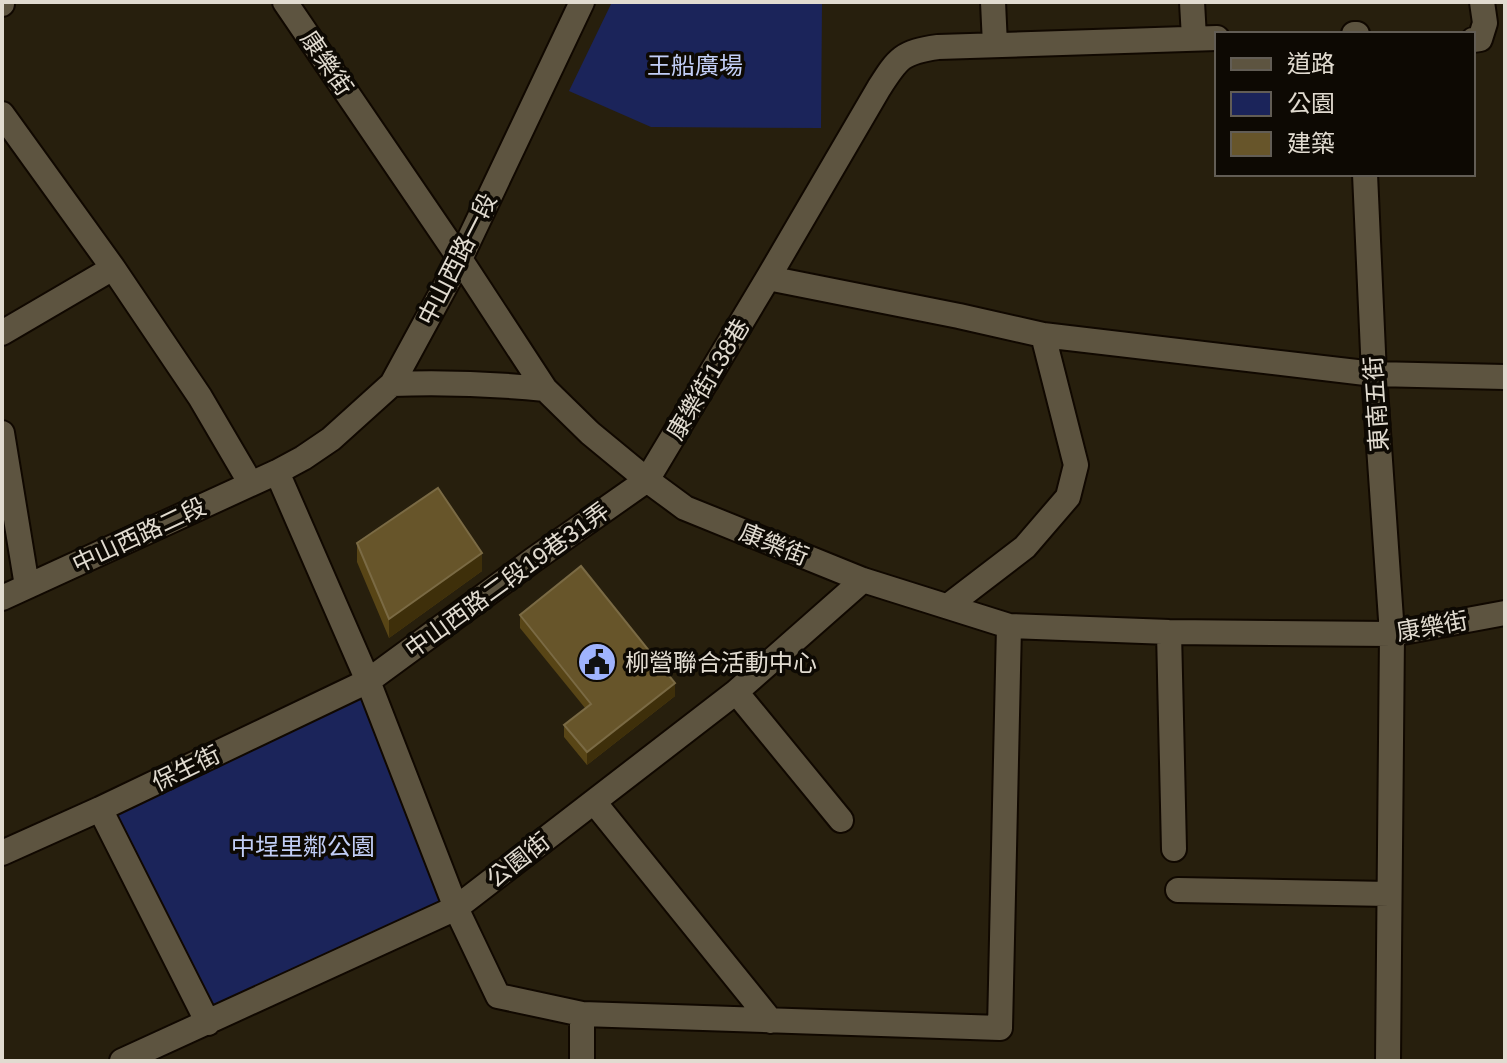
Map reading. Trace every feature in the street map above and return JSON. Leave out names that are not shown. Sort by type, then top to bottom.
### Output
[{"type":"street","name":"康樂街","points":[[285,2],[545,389],[590,433],[685,508],[863,580],[1009,626],[1169,632],[1392,634],[1505,613]]},
{"type":"street","name":"中山西路一段","points":[[277,472],[331,439],[392,384],[460,259],[582,2]]},
{"type":"street","points":[[993,2],[995,45]]},
{"type":"street","points":[[1192,2],[1206,38]]},
{"type":"street","points":[[1475,40],[1480,39],[1485,23],[1482,2]]},
{"type":"street","name":"康樂街138巷","points":[[647,480],[896,62],[915,51],[938,47],[1206,38]]},
{"type":"street","points":[[2,114],[113,268],[200,397],[251,484]]},
{"type":"street","name":"東南五街","points":[[1365,176],[1374,374],[1392,634],[1388,1061]]},
{"type":"street","points":[[2,333],[113,268]]},
{"type":"street","points":[[768,278],[1043,335],[1374,374],[1505,377]]},
{"type":"street","points":[[948,606],[1025,547],[1068,497],[1076,465],[1043,335]]},
{"type":"street","points":[[392,384],[437,382],[545,389]]},
{"type":"street","points":[[2,433],[27,586]]},
{"type":"street","points":[[277,472],[368,681],[456,908],[498,996],[582,1014],[1000,1028],[1009,626]]},
{"type":"street","name":"中山西路二段","points":[[2,598],[277,472]]},
{"type":"street","name":"中山西路二段19巷31弄","points":[[368,681],[647,480]]},
{"type":"street","name":"公園街","points":[[122,1061],[456,908],[736,692],[863,580]]},
{"type":"street","points":[[1169,632],[1174,849]]},
{"type":"street","name":"保生街","points":[[2,853],[368,681]]},
{"type":"street","points":[[736,692],[841,820]]},
{"type":"street","points":[[594,802],[771,1021]]},
{"type":"street","points":[[100,809],[208,1023]]},
{"type":"street","points":[[1178,890],[1389,894]]},
{"type":"street","points":[[582,1014],[582,1061]]},
{"type":"green space","name":"王船廣場","points":[[612,2],[822,2],[821,128],[651,127],[569,91]]},
{"type":"green space","name":"中埕里鄰公園","points":[[366,685],[452,907],[210,1010],[114,815]]},
{"type":"building","points":[[438,488],[482,553],[389,619],[357,543]]},
{"type":"building","name":"柳營聯合活動中心","points":[[581,566],[675,683],[587,752],[564,725],[591,704],[520,615]]},
{"type":"place","name":"柳營聯合活動中心","points":[[597,662]]}]
